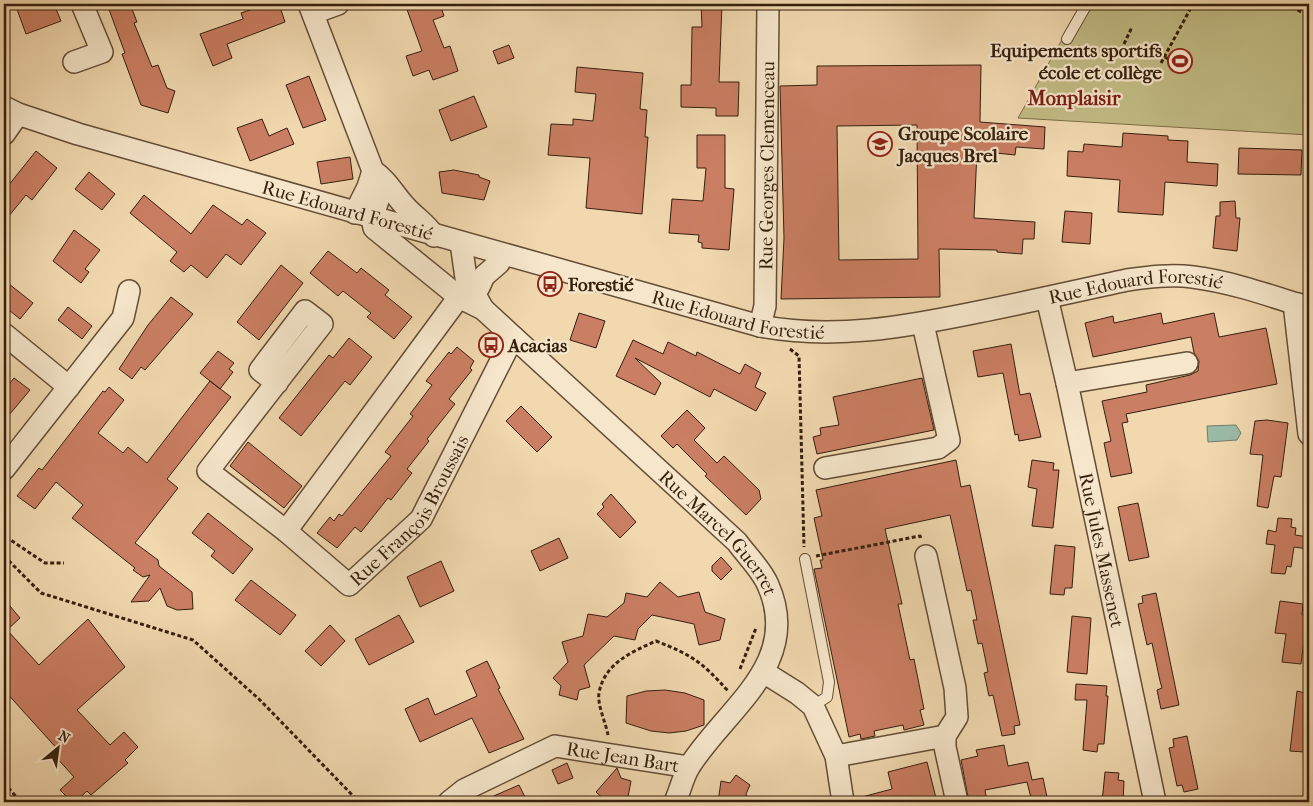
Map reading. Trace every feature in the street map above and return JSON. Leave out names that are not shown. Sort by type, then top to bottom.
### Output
[{"type":"street","points":[[74,62],[102,52],[82,4]]},
{"type":"street","points":[[338,4],[311,9],[379,177],[405,206],[428,226],[434,236]]},
{"type":"street","name":"Rue Georges Clemenceau","points":[[760,326],[765,306],[768,4]]},
{"type":"street","points":[[4,134],[11,111]]},
{"type":"street","name":"Rue Edouard Forestié","points":[[11,111],[78,134],[461,244],[760,326],[790,332],[838,334],[922,324],[1152,276],[1192,277],[1230,285],[1303,306]]},
{"type":"street","points":[[364,216],[368,187],[379,177]]},
{"type":"street","name":"Rue Marcel Guerret","points":[[364,216],[374,228],[465,296],[513,337],[737,542],[767,583],[772,594],[777,624],[776,645],[765,673]]},
{"type":"street","points":[[461,244],[453,250],[448,264],[465,296]]},
{"type":"street","name":"Rue Marcel Guerret","points":[[461,244],[466,278],[465,296]]},
{"type":"street","points":[[286,531],[465,296],[479,288],[491,268],[499,263],[501,255]]},
{"type":"street","points":[[4,469],[123,318],[129,291]]},
{"type":"street","name":"Rue Jules Massenet","points":[[1046,298],[1067,383],[1155,802]]},
{"type":"street","points":[[1303,306],[1295,312],[1309,434]]},
{"type":"street","points":[[825,468],[938,448],[949,440],[922,324]]},
{"type":"street","points":[[4,334],[68,387]]},
{"type":"street","name":"Rue François Broussais","points":[[276,383],[208,471],[286,531],[349,585],[421,519],[513,337]]},
{"type":"street","points":[[1067,383],[1187,363]]},
{"type":"street","points":[[926,556],[955,688],[957,717],[945,736],[945,747],[957,802]]},
{"type":"street","points":[[765,673],[797,693],[813,706],[836,756],[843,802]]},
{"type":"street","name":"Rue Jean Bart","points":[[449,802],[464,790],[555,746],[688,767],[765,673]]},
{"type":"street","points":[[836,756],[945,736]]},
{"type":"street","points":[[675,802],[688,767]]},
{"type":"lane","points":[[1067,39],[1087,4]]},
{"type":"lane","points":[[805,559],[830,682],[826,697],[813,706]]},
{"type":"path","points":[[1161,63],[1193,4]]},
{"type":"path","points":[[1286,4],[1309,16]]},
{"type":"path","points":[[1124,44],[1132,27]]},
{"type":"path","points":[[1165,57],[1180,66]]},
{"type":"path","points":[[790,332],[790,351],[799,356],[805,559],[920,536],[926,556]]},
{"type":"path","points":[[6,537],[45,563],[64,563]]},
{"type":"path","points":[[4,556],[41,594],[193,640],[260,700],[359,802]]},
{"type":"path","points":[[613,755],[599,694],[608,670],[628,653],[656,641],[685,653],[706,666],[739,703]]},
{"type":"path","points":[[4,783],[21,802]]},
{"type":"shaded area","name":"Equipements sportifs école et collège","points":[[1082,4],[1309,4],[1309,135],[1018,118]]},
{"type":"shaded area","points":[[1236,425],[1241,433],[1237,440],[1208,442],[1207,426]]},
{"type":"building","points":[[15,4],[54,4],[61,21],[26,34]]},
{"type":"building","points":[[107,4],[130,4],[137,22],[134,23],[152,67],[158,65],[167,88],[175,91],[168,113],[141,105],[122,54],[125,53]]},
{"type":"building","points":[[267,4],[279,4],[285,22],[227,44],[232,58],[213,66],[200,34],[243,19],[241,13]]},
{"type":"building","points":[[405,4],[440,4],[444,16],[433,20],[444,48],[450,46],[458,71],[433,80],[429,70],[413,76],[406,56],[422,51]]},
{"type":"building","points":[[701,4],[722,4],[719,82],[739,82],[738,116],[716,116],[716,108],[681,107],[681,85],[691,85],[692,27],[702,27]]},
{"type":"building","points":[[509,45],[514,58],[498,64],[493,51]]},
{"type":"building","name":"Groupe Scolaire Jacques Brel","points":[[981,65],[980,122],[1045,127],[1044,149],[1016,147],[1015,155],[977,151],[974,218],[1035,222],[1034,239],[1023,239],[1022,254],[997,252],[997,250],[939,249],[940,297],[781,299],[784,238],[780,86],[817,85],[817,66]],"holes":[[[917,125],[918,259],[839,260],[837,126]]]},
{"type":"building","points":[[577,67],[643,73],[640,109],[647,110],[645,137],[648,137],[642,214],[586,208],[590,158],[548,155],[551,124],[573,125],[573,119],[593,121],[596,94],[575,92]]},
{"type":"building","points":[[309,76],[326,120],[303,128],[286,85]]},
{"type":"building","points":[[474,96],[487,127],[451,141],[439,110]]},
{"type":"building","points":[[262,119],[269,136],[287,128],[294,144],[250,161],[237,128]]},
{"type":"building","points":[[1123,133],[1168,136],[1168,140],[1188,141],[1187,162],[1218,164],[1217,186],[1165,182],[1163,215],[1118,212],[1120,180],[1067,176],[1068,151],[1083,152],[1084,144],[1122,147]]},
{"type":"building","points":[[697,135],[725,135],[725,188],[734,189],[729,250],[702,248],[702,243],[698,242],[699,235],[669,233],[672,199],[703,201],[706,168],[697,168]]},
{"type":"building","points":[[1239,148],[1302,150],[1301,175],[1238,174]]},
{"type":"building","points":[[36,151],[57,168],[32,200],[26,195],[4,222],[4,191]]},
{"type":"building","points":[[350,157],[353,179],[321,184],[317,162]]},
{"type":"building","points":[[454,170],[479,175],[479,177],[490,181],[484,200],[442,193],[439,172]]},
{"type":"building","points":[[89,172],[115,194],[102,210],[75,189]]},
{"type":"building","points":[[144,195],[191,234],[213,205],[242,225],[247,219],[266,233],[241,265],[226,254],[207,278],[191,265],[184,272],[170,261],[177,252],[130,213]]},
{"type":"building","points":[[1235,201],[1236,218],[1240,218],[1237,251],[1213,248],[1216,216],[1220,216],[1220,202]]},
{"type":"building","points":[[1065,211],[1092,213],[1090,244],[1062,242]]},
{"type":"building","points":[[74,230],[100,250],[85,269],[89,272],[81,283],[53,261]]},
{"type":"building","points":[[328,251],[357,273],[361,268],[389,290],[385,295],[412,317],[394,339],[367,317],[371,313],[343,291],[338,296],[310,273]]},
{"type":"building","points":[[281,265],[303,283],[259,340],[237,322]]},
{"type":"building","points":[[4,280],[33,303],[20,319],[4,306]]},
{"type":"building","points":[[171,297],[193,314],[145,370],[141,367],[132,379],[119,369],[148,325]]},
{"type":"building","points":[[68,307],[92,326],[82,339],[58,320]]},
{"type":"building","points":[[579,313],[605,321],[596,348],[570,340]]},
{"type":"building","points":[[1161,313],[1163,324],[1214,313],[1219,337],[1266,328],[1277,384],[1126,414],[1128,422],[1122,423],[1132,473],[1111,477],[1104,443],[1111,441],[1102,401],[1147,392],[1146,385],[1190,375],[1198,371],[1199,361],[1194,353],[1191,337],[1093,357],[1085,323],[1113,316],[1114,323]]},
{"type":"building","points":[[349,338],[372,357],[350,385],[345,381],[301,436],[279,418],[329,355],[333,358]]},
{"type":"building","points":[[633,340],[663,354],[668,342],[696,356],[697,352],[740,374],[745,364],[761,373],[755,387],[766,393],[756,411],[714,389],[710,397],[635,358],[661,383],[655,395],[616,376]]},
{"type":"building","points":[[1011,344],[1020,395],[1030,393],[1041,437],[1019,441],[1018,434],[1015,435],[1003,373],[978,377],[973,351]]},
{"type":"building","points":[[457,347],[474,361],[470,368],[472,370],[449,399],[455,404],[427,439],[429,441],[407,469],[412,473],[391,500],[388,498],[361,532],[355,527],[337,548],[317,533],[330,517],[334,521],[339,514],[342,516],[391,456],[385,452],[413,416],[410,414],[432,385],[426,381],[449,352],[451,354]]},
{"type":"building","points":[[218,351],[234,363],[229,369],[233,372],[220,389],[200,373]]},
{"type":"building","points":[[14,378],[30,390],[4,421],[4,390]]},
{"type":"building","points":[[922,378],[934,430],[817,454],[813,437],[821,435],[820,428],[839,425],[833,397]]},
{"type":"building","points":[[210,381],[231,397],[167,479],[178,488],[135,543],[158,560],[159,566],[192,592],[193,609],[177,610],[167,606],[160,588],[149,601],[131,602],[150,575],[143,577],[133,570],[135,568],[72,518],[83,505],[56,482],[35,509],[17,496],[39,468],[42,470],[103,391],[105,392],[109,387],[124,400],[98,433],[123,453],[128,447],[147,463]]},
{"type":"building","points":[[521,406],[552,437],[537,452],[506,421]]},
{"type":"building","points":[[687,410],[705,428],[694,440],[717,463],[724,456],[759,490],[761,499],[746,515],[705,476],[707,474],[677,444],[673,448],[661,436]]},
{"type":"building","points":[[1267,420],[1288,423],[1281,477],[1274,476],[1268,508],[1257,506],[1263,455],[1250,454],[1255,421]]},
{"type":"building","points":[[248,442],[302,486],[284,508],[230,466]]},
{"type":"building","points":[[956,460],[961,487],[970,485],[1020,725],[1014,726],[1015,734],[1002,736],[993,695],[989,696],[984,673],[988,672],[982,643],[978,644],[973,620],[977,620],[971,590],[967,591],[950,515],[885,529],[902,604],[898,604],[910,660],[914,659],[924,709],[920,710],[924,725],[904,730],[903,725],[874,731],[875,736],[861,739],[860,734],[849,737],[814,569],[822,568],[820,560],[823,560],[814,518],[822,516],[816,490]]},
{"type":"building","points":[[1032,460],[1054,463],[1053,470],[1059,470],[1053,528],[1032,526],[1037,489],[1028,487]]},
{"type":"building","points":[[611,494],[636,522],[620,538],[597,514],[604,507],[602,504]]},
{"type":"building","points":[[1138,503],[1149,557],[1129,561],[1118,507]]},
{"type":"building","points":[[208,513],[253,549],[233,574],[211,556],[215,551],[192,533]]},
{"type":"building","points":[[1278,518],[1292,519],[1291,527],[1296,528],[1295,535],[1309,537],[1308,549],[1294,547],[1291,567],[1287,566],[1285,574],[1271,573],[1275,545],[1266,544],[1268,530],[1276,532]]},
{"type":"building","points":[[559,538],[568,558],[540,571],[531,551]]},
{"type":"building","points":[[1055,545],[1075,547],[1072,588],[1065,588],[1064,595],[1050,594]]},
{"type":"building","points":[[721,557],[732,569],[721,580],[712,571],[712,566]]},
{"type":"building","points":[[441,561],[454,591],[420,607],[407,577]]},
{"type":"building","points":[[251,580],[296,615],[280,635],[235,600]]},
{"type":"building","points":[[660,582],[678,597],[699,592],[705,612],[725,619],[720,640],[699,645],[694,624],[652,615],[638,629],[635,640],[614,636],[584,665],[590,687],[579,690],[577,700],[559,695],[561,686],[553,678],[568,662],[562,642],[583,636],[588,614],[607,617],[624,603],[626,593],[647,597]]},
{"type":"building","points":[[1156,593],[1179,705],[1161,709],[1157,690],[1162,688],[1152,643],[1147,645],[1138,604],[1143,603],[1142,596]]},
{"type":"building","points":[[4,599],[20,618],[7,630],[39,665],[88,619],[125,667],[77,710],[110,745],[124,732],[138,747],[125,760],[128,763],[91,795],[87,791],[75,802],[72,802],[60,790],[74,777],[55,756],[60,752],[4,690]]},
{"type":"building","points":[[1280,601],[1303,604],[1302,615],[1307,616],[1301,664],[1282,662],[1286,634],[1275,633]]},
{"type":"building","points":[[399,615],[414,642],[369,665],[355,639]]},
{"type":"building","points":[[1072,616],[1091,618],[1087,674],[1067,672]]},
{"type":"building","points":[[330,625],[345,641],[321,666],[305,651]]},
{"type":"building","points":[[487,661],[500,688],[498,689],[524,739],[489,753],[472,718],[420,742],[405,709],[428,698],[435,715],[477,696],[466,671]]},
{"type":"building","points":[[1076,684],[1107,686],[1106,696],[1108,696],[1104,744],[1098,744],[1097,752],[1083,750],[1087,700],[1075,700]]},
{"type":"building","points":[[665,690],[685,693],[704,700],[704,725],[686,731],[669,733],[651,731],[626,723],[627,696],[646,691]]},
{"type":"building","points":[[1297,691],[1309,694],[1309,745],[1304,745],[1304,752],[1290,751]]},
{"type":"building","points":[[1187,736],[1198,789],[1184,792],[1182,785],[1177,786],[1169,748],[1174,747],[1173,739]]},
{"type":"building","points":[[1004,745],[1008,766],[1028,762],[1032,780],[1043,778],[1048,802],[1032,802],[1027,782],[985,790],[987,802],[969,802],[961,760],[978,756],[976,750]]},
{"type":"building","points":[[927,762],[937,802],[862,802],[862,797],[892,789],[888,772]]},
{"type":"building","points":[[567,763],[573,778],[558,784],[552,770]]},
{"type":"building","points":[[617,768],[621,778],[631,781],[627,802],[607,802],[596,792]]},
{"type":"building","points":[[1105,772],[1119,773],[1118,780],[1124,781],[1123,802],[1102,802]]},
{"type":"building","points":[[736,775],[750,785],[746,794],[749,802],[718,802],[721,781],[730,783]]},
{"type":"building","points":[[519,785],[526,799],[518,802],[480,802]]},
{"type":"place","name":"Equipements sportifs école et collège","points":[[1180,61]]},
{"type":"place","name":"Groupe Scolaire Jacques Brel","points":[[880,144]]},
{"type":"place","name":"Forestié","points":[[550,284]]},
{"type":"place","name":"Acacias","points":[[491,345]]},
{"type":"district","name":"Monplaisir","points":[[1074,98]]}]
